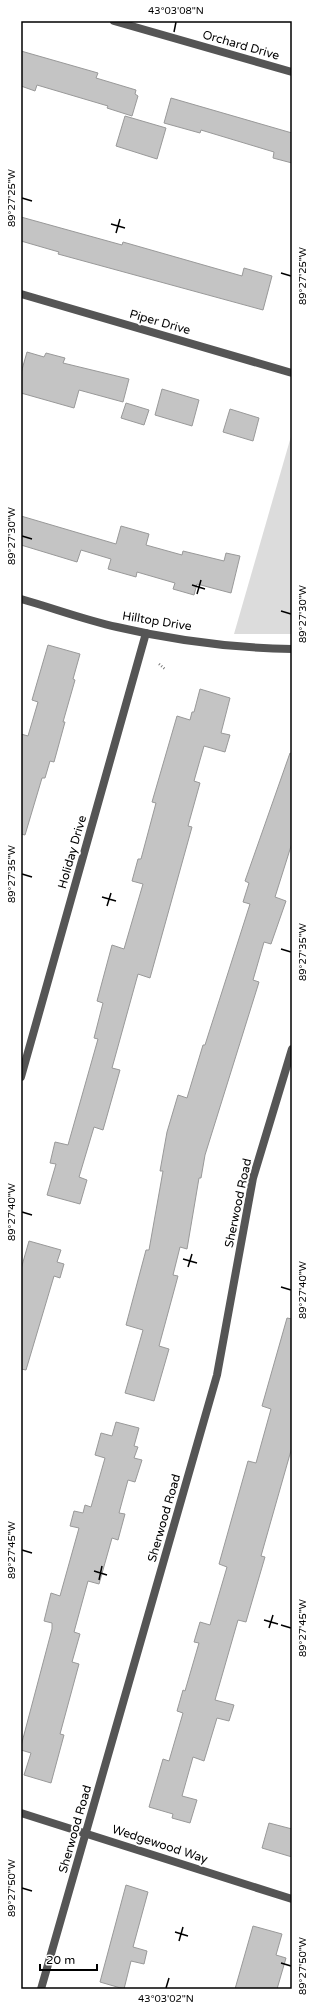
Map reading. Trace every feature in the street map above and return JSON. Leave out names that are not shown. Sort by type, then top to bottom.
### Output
[{"type":"street","name":"Orchard Drive","points":[[114,21],[292,72]]},
{"type":"street","name":"Piper Drive","points":[[21,294],[292,373]]},
{"type":"street","name":"Hilltop Drive","points":[[21,599],[116,627],[146,633],[259,648],[292,649]]},
{"type":"street","name":"Holiday Drive","points":[[21,1077],[146,633]]},
{"type":"street","name":"Sherwood Road","points":[[41,1989],[217,1375],[253,1178],[292,1049]]},
{"type":"street","name":"Wedgewood Way","points":[[21,1813],[292,1899]]},
{"type":"path","points":[[160,664],[165,669]]},
{"type":"shaded area","points":[[292,433],[292,634],[234,634]]},
{"type":"building","points":[[21,51],[98,73],[96,78],[136,90],[135,94],[138,96],[132,116],[107,108],[108,106],[37,85],[35,91],[21,86]]},
{"type":"building","points":[[171,98],[292,133],[292,163],[273,158],[274,152],[201,130],[200,133],[164,123]]},
{"type":"building","points":[[125,116],[166,128],[157,159],[116,146]]},
{"type":"building","points":[[21,217],[122,245],[123,242],[242,276],[244,268],[272,276],[263,310],[58,254],[59,252],[21,241]]},
{"type":"building","points":[[27,352],[44,357],[46,353],[65,358],[63,363],[129,379],[123,402],[79,390],[74,408],[21,393],[21,373]]},
{"type":"building","points":[[162,389],[199,400],[192,426],[155,415]]},
{"type":"building","points":[[126,403],[149,410],[144,425],[121,418]]},
{"type":"building","points":[[230,409],[259,418],[253,441],[223,432]]},
{"type":"building","points":[[21,516],[116,544],[121,526],[149,534],[146,545],[182,555],[183,551],[224,561],[226,553],[240,556],[231,593],[197,584],[194,595],[173,589],[175,583],[137,572],[136,577],[108,569],[111,559],[81,550],[77,562],[21,545]]},
{"type":"building","points":[[48,645],[80,654],[73,679],[75,680],[63,722],[65,722],[54,762],[50,761],[45,778],[42,778],[25,835],[21,834],[21,734],[28,736],[38,702],[32,700]]},
{"type":"building","points":[[200,689],[230,698],[221,733],[230,735],[225,752],[204,746],[194,781],[200,783],[188,826],[192,827],[150,978],[138,974],[112,1068],[120,1070],[103,1130],[94,1127],[79,1177],[87,1180],[80,1204],[47,1195],[56,1164],[50,1163],[55,1142],[68,1145],[98,1039],[94,1038],[103,1003],[97,1001],[112,945],[124,949],[143,884],[132,881],[138,859],[141,859],[156,803],[152,802],[177,716],[190,720],[192,712],[194,712]]},
{"type":"building","points":[[290,753],[292,754],[292,843],[275,897],[286,901],[271,944],[264,942],[253,980],[259,982],[205,1155],[201,1178],[199,1178],[187,1249],[180,1247],[173,1275],[178,1276],[159,1346],[169,1349],[154,1401],[125,1393],[143,1330],[126,1325],[146,1250],[149,1250],[163,1171],[160,1171],[167,1132],[178,1095],[187,1098],[203,1045],[205,1045],[250,904],[243,902],[249,883],[245,881]]},
{"type":"building","points":[[29,1241],[61,1250],[57,1262],[64,1264],[60,1278],[54,1276],[26,1370],[21,1369],[21,1269]]},
{"type":"building","points":[[287,1318],[292,1319],[292,1447],[261,1556],[265,1557],[246,1622],[238,1620],[215,1700],[234,1705],[229,1721],[217,1718],[204,1761],[193,1757],[182,1796],[197,1800],[190,1823],[172,1818],[173,1814],[149,1807],[163,1759],[169,1761],[183,1713],[177,1711],[183,1690],[185,1691],[199,1643],[194,1642],[200,1622],[210,1625],[227,1567],[219,1564],[248,1461],[256,1463],[271,1409],[262,1406]]},
{"type":"building","points":[[116,1422],[139,1428],[134,1446],[138,1447],[134,1458],[142,1460],[135,1482],[128,1480],[119,1513],[125,1514],[118,1540],[112,1538],[99,1584],[88,1581],[74,1632],[80,1634],[72,1662],[79,1664],[60,1734],[64,1735],[51,1783],[24,1775],[31,1753],[21,1750],[21,1746],[52,1629],[52,1623],[44,1621],[51,1593],[60,1596],[79,1528],[70,1526],[74,1511],[83,1513],[85,1505],[91,1507],[105,1458],[95,1455],[101,1433],[112,1436]]},
{"type":"building","points":[[269,1823],[292,1829],[292,1857],[262,1848]]},
{"type":"building","points":[[126,1885],[148,1892],[133,1947],[147,1951],[144,1964],[131,1961],[124,1989],[100,1982]]},
{"type":"building","points":[[253,1926],[282,1934],[276,1955],[286,1958],[277,1989],[235,1989]]}]
